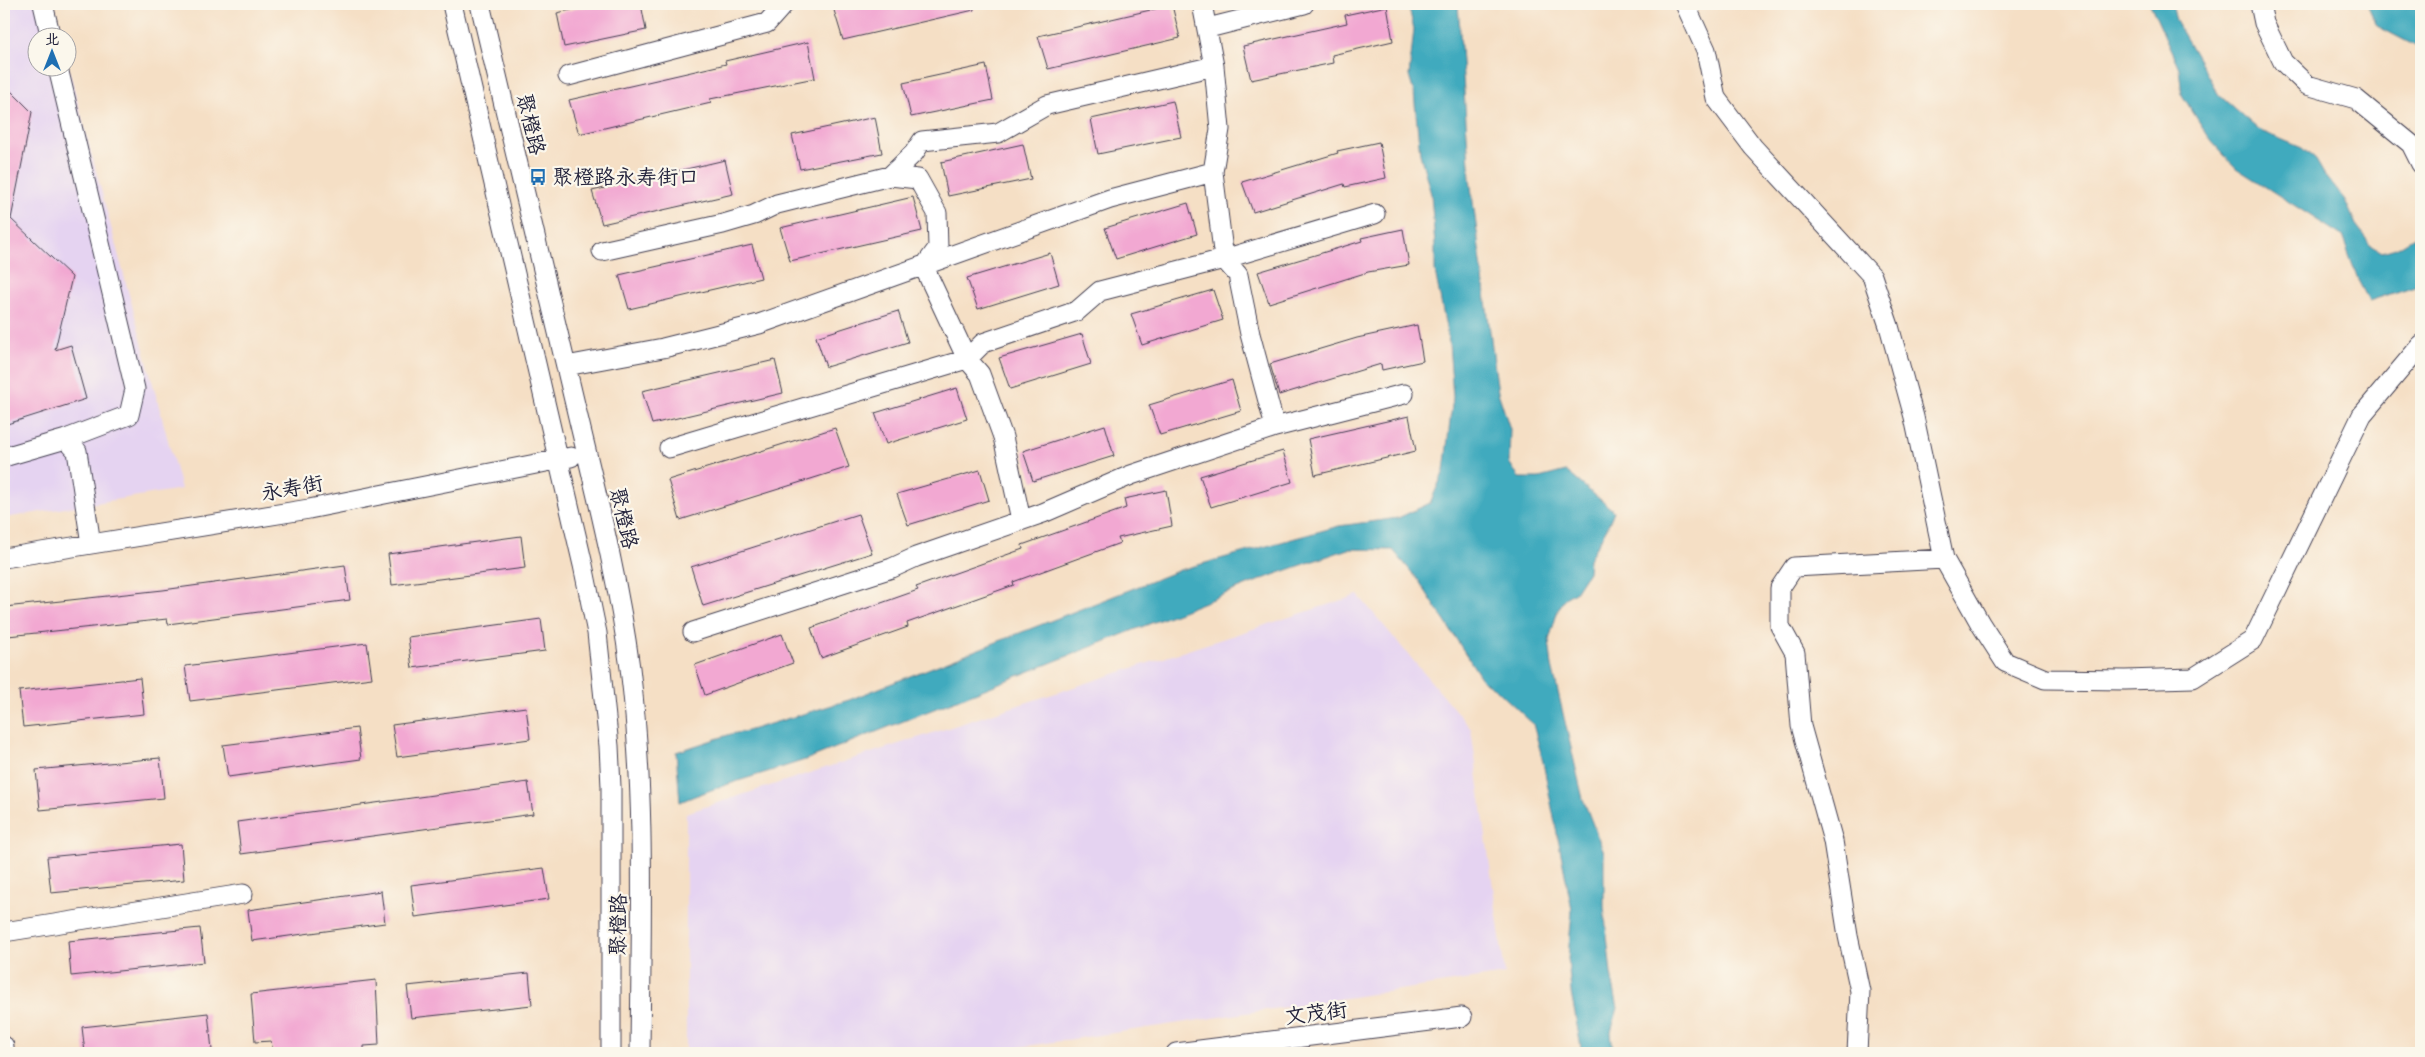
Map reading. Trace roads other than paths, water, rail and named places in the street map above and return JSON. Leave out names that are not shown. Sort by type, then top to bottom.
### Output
[{"type":"street","points":[[43,4],[49,28]]},
{"type":"street","name":"聚橙路","points":[[452,4],[560,460],[597,633],[609,746],[612,871],[611,1053]]},
{"type":"street","name":"聚橙路","points":[[480,4],[566,366],[617,592],[634,702],[640,787],[642,864],[640,1053]]},
{"type":"street","points":[[568,76],[768,23],[784,4]]},
{"type":"street","points":[[1202,4],[1214,66],[1220,129],[1213,172],[1224,259],[1238,275],[1250,334],[1275,427]]},
{"type":"street","points":[[1208,28],[1304,4]]},
{"type":"street","points":[[1685,4],[1706,50],[1716,98],[1753,147],[1872,276],[1889,326],[1914,417],[1944,559],[1980,623],[2005,662],[2045,679],[2125,680],[2193,678],[2253,640],[2362,415],[2421,345]]},
{"type":"street","points":[[2260,4],[2264,23],[2283,62],[2308,85],[2356,99],[2411,144],[2421,164]]},
{"type":"street","points":[[890,176],[914,153],[922,141],[998,133],[1047,105],[1214,66]]},
{"type":"street","points":[[4,457],[66,439],[129,415],[135,388],[60,78]]},
{"type":"street","points":[[566,366],[663,348],[759,324],[924,267],[1110,199],[1213,172]]},
{"type":"street","points":[[602,251],[723,224],[754,215],[777,204],[890,176],[918,179],[937,213],[938,248],[924,267]]},
{"type":"street","points":[[669,448],[967,359],[983,343],[1077,312],[1100,292],[1224,259],[1375,214]]},
{"type":"street","points":[[924,267],[967,359],[980,374],[1003,437],[1021,520]]},
{"type":"street","points":[[693,632],[892,568],[916,557],[1021,520],[1131,475],[1275,427],[1404,394]]},
{"type":"street","points":[[66,439],[78,450],[91,544]]},
{"type":"street","name":"永寿街","points":[[4,558],[309,509],[586,454]]},
{"type":"street","points":[[1857,1053],[1860,991],[1848,936],[1833,841],[1801,726],[1795,652],[1780,626],[1780,588],[1794,567],[1944,559]]},
{"type":"street","points":[[4,932],[243,894]]},
{"type":"street","name":"文茂街","points":[[1176,1053],[1462,1017]]},
{"type":"street","points":[[4,1046],[4,1053]]},
{"type":"water","points":[[1408,4],[1458,4],[1470,179],[1498,392],[1510,429],[1509,462],[1519,478],[1539,478],[1566,471],[1614,511],[1607,528],[1589,559],[1588,572],[1575,592],[1565,598],[1558,610],[1549,640],[1552,666],[1583,799],[1604,853],[1604,907],[1611,974],[1618,1008],[1611,1032],[1613,1053],[1582,1053],[1571,992],[1568,958],[1572,910],[1542,757],[1533,724],[1496,689],[1483,681],[1419,581],[1393,550],[1348,549],[1273,575],[805,760],[680,802],[676,752],[849,700],[1180,570],[1339,526],[1398,518],[1430,503],[1444,471],[1453,397],[1449,343],[1435,271],[1431,194],[1420,154],[1414,93],[1409,76],[1414,29]]},
{"type":"water","points":[[2150,4],[2172,4],[2176,21],[2219,95],[2259,130],[2302,148],[2316,160],[2324,174],[2345,200],[2357,227],[2371,245],[2382,252],[2396,248],[2421,233],[2421,284],[2369,301],[2359,282],[2342,236],[2236,168],[2212,142],[2182,95],[2179,68]]},
{"type":"water","points":[[2367,4],[2421,4],[2421,49],[2377,26]]},
{"type":"place","name":"聚橙路永寿街口","points":[[538,177]]}]
